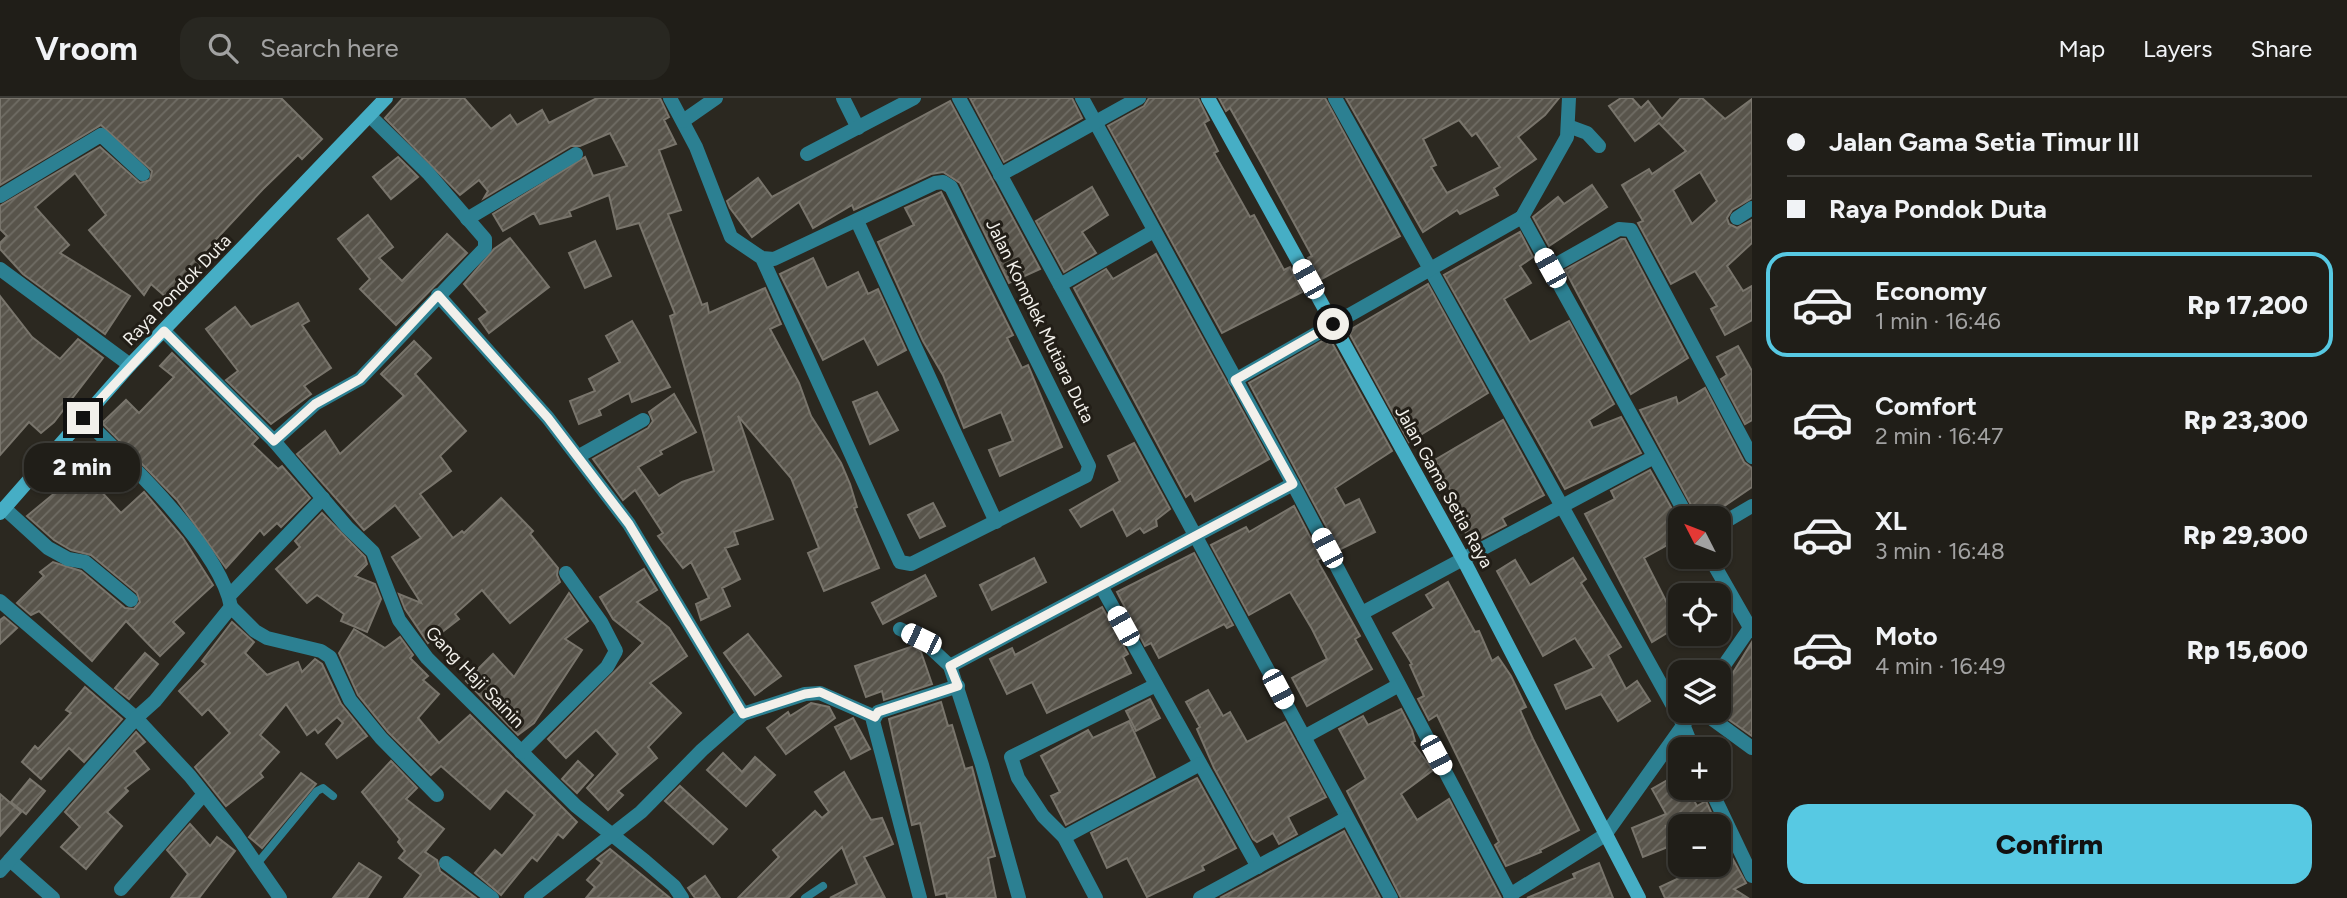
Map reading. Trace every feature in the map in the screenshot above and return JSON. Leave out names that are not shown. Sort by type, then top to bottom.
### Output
[{"type":"street","name":"Raya Pondok Duta","points":[[2,510],[130,365],[386,98]]},
{"type":"street","name":"Jalan Komplek Mutiara Duta","points":[[670,98],[683,121],[731,237],[750,252],[774,259],[935,183],[943,182],[951,187],[1089,471],[1082,481],[911,564],[900,562],[750,252]]},
{"type":"street","points":[[683,121],[716,98]]},
{"type":"street","points":[[844,98],[858,128]]},
{"type":"street","points":[[807,154],[914,98]]},
{"type":"street","points":[[959,98],[1391,898]]},
{"type":"street","points":[[1082,98],[1293,484],[1511,896],[1605,835],[1683,724]]},
{"type":"street","points":[[1000,174],[1139,98]]},
{"type":"street","name":"Jalan Gama Setia Raya","points":[[1208,98],[1463,559],[1639,898]]},
{"type":"street","points":[[1335,98],[1688,737]]},
{"type":"street","points":[[1235,380],[1522,218],[1561,150],[1568,126],[1569,98]]},
{"type":"street","points":[[274,441],[315,404],[360,379],[485,248],[485,239],[428,173],[370,116]]},
{"type":"street","points":[[1568,126],[1587,133],[1599,146]]},
{"type":"street","points":[[0,196],[101,135],[143,174]]},
{"type":"street","points":[[467,219],[576,154]]},
{"type":"street","points":[[1737,218],[1752,208]]},
{"type":"street","points":[[1522,218],[1681,506]]},
{"type":"street","points":[[857,221],[996,522]]},
{"type":"street","points":[[1550,268],[1619,229],[1631,230],[1752,457]]},
{"type":"street","points":[[1060,285],[1154,231]]},
{"type":"street","points":[[0,269],[130,365]]},
{"type":"street","points":[[438,295],[579,456],[629,524],[743,714]]},
{"type":"street","name":"Gang Haji Sainin","points":[[164,331],[274,441],[373,552],[399,620],[410,639],[576,806],[674,886],[682,898]]},
{"type":"street","points":[[83,418],[172,509],[192,535],[230,601],[255,631],[267,638],[321,651],[330,657],[350,700],[380,738],[437,795]]},
{"type":"street","points":[[579,456],[643,419]]},
{"type":"street","points":[[1362,613],[1654,457]]},
{"type":"street","points":[[950,666],[1293,484]]},
{"type":"street","points":[[53,898],[5,866],[136,718],[155,701],[230,601],[323,498]]},
{"type":"street","points":[[1731,518],[1752,506]]},
{"type":"street","points":[[2,510],[48,548],[68,559],[85,562],[131,600]]},
{"type":"street","points":[[1717,569],[1751,628],[1728,660]]},
{"type":"street","points":[[521,752],[607,667],[615,651],[601,622],[566,573]]},
{"type":"street","points":[[1101,586],[1258,867]]},
{"type":"street","points":[[0,601],[18,620],[136,718],[204,794],[280,898]]},
{"type":"street","points":[[900,629],[921,639],[950,666],[1019,898]]},
{"type":"street","points":[[1096,898],[1063,837],[1043,816],[1018,778],[1011,757],[1156,685]]},
{"type":"street","points":[[1304,737],[1399,685]]},
{"type":"street","points":[[920,898],[876,733],[875,717],[878,712],[958,686]]},
{"type":"street","points":[[531,898],[640,812],[723,730],[743,714],[805,694],[820,692],[875,717]]},
{"type":"street","points":[[1718,723],[1752,748]]},
{"type":"street","points":[[1063,837],[1200,764]]},
{"type":"street","points":[[121,889],[204,794]]},
{"type":"street","points":[[1716,800],[1752,876]]},
{"type":"street","points":[[1200,898],[1347,818]]},
{"type":"street","points":[[446,863],[492,898]]},
{"type":"lane","points":[[256,865],[317,791],[323,788],[332,796]]},
{"type":"lane","points":[[806,898],[823,886]]},
{"type":"building","points":[[0,98],[281,98],[322,139],[302,159],[298,155],[263,189],[206,250],[212,255],[168,299],[151,284],[144,295],[89,230],[106,215],[75,173],[35,207],[69,245],[60,253],[130,296],[105,334],[23,274],[0,249],[0,243],[7,236],[0,229],[0,206],[100,147],[140,183],[150,180],[152,171],[101,125],[0,185]]},
{"type":"building","points":[[403,98],[464,98],[491,129],[510,115],[517,125],[542,110],[549,123],[597,98],[660,98],[669,117],[664,120],[676,144],[659,150],[681,210],[668,214],[702,305],[707,303],[709,313],[765,288],[781,324],[770,329],[799,383],[811,416],[841,463],[857,507],[854,508],[879,568],[824,591],[808,553],[819,548],[791,478],[738,416],[773,519],[734,532],[738,544],[725,548],[740,579],[722,588],[730,606],[701,620],[696,604],[709,598],[691,562],[683,568],[658,536],[663,533],[635,490],[623,500],[593,459],[648,428],[653,421],[649,412],[674,394],[696,432],[660,451],[662,454],[638,467],[659,496],[682,482],[714,471],[670,316],[675,314],[639,223],[617,229],[609,195],[569,211],[571,216],[540,224],[534,213],[503,231],[493,214],[585,157],[593,176],[627,166],[610,133],[580,146],[571,146],[484,198],[488,191],[479,180],[460,195],[385,118]]},
{"type":"building","points":[[970,98],[1072,98],[1082,118],[1004,162]]},
{"type":"building","points":[[1149,98],[1198,98],[1209,120],[1204,123],[1218,151],[1214,153],[1250,217],[1254,215],[1284,270],[1290,267],[1302,292],[1222,333],[1108,126],[1144,106]]},
{"type":"building","points":[[1219,98],[1325,98],[1400,236],[1320,280],[1308,258],[1312,256],[1263,166],[1230,108],[1226,111]]},
{"type":"building","points":[[1346,98],[1559,98],[1545,115],[1518,137],[1536,159],[1494,188],[1498,195],[1460,214],[1457,210],[1423,232]],"holes":[[[1459,120],[1472,136],[1476,133],[1500,167],[1447,193],[1431,167],[1436,165],[1423,139]]]},
{"type":"building","points":[[1621,98],[1632,98],[1641,108],[1648,101],[1662,119],[1681,98],[1702,98],[1725,119],[1752,99],[1752,198],[1732,210],[1727,218],[1729,224],[1737,228],[1752,220],[1752,243],[1727,266],[1743,291],[1752,286],[1752,320],[1725,335],[1711,309],[1717,306],[1695,271],[1671,284],[1638,223],[1643,221],[1622,185],[1649,169],[1652,174],[1686,151],[1659,123],[1635,141],[1609,106]],"holes":[[[1700,172],[1717,201],[1692,224],[1673,190]]]},
{"type":"building","points":[[950,101],[1040,269],[1009,283],[960,183],[943,172],[931,174],[854,210],[852,205],[813,228],[799,202],[752,237],[730,208],[727,201],[758,178],[772,197]]},
{"type":"building","points":[[398,157],[418,177],[391,199],[373,177]]},
{"type":"building","points":[[1592,185],[1607,207],[1549,246],[1533,217],[1558,197],[1564,204]]},
{"type":"building","points":[[1092,187],[1108,215],[1082,232],[1096,253],[1064,272],[1036,221]]},
{"type":"building","points":[[941,192],[1013,335],[1007,338],[1022,368],[1028,365],[1062,447],[1000,476],[989,450],[1013,441],[1001,412],[964,428],[943,375],[923,341],[878,242],[914,225],[905,208]]},
{"type":"building","points":[[368,215],[393,247],[379,258],[402,281],[447,234],[467,253],[396,325],[360,289],[370,279],[338,239]]},
{"type":"building","points":[[1520,232],[1533,257],[1520,266],[1531,283],[1504,299],[1530,342],[1569,321],[1614,404],[1589,420],[1593,428],[1621,417],[1641,453],[1565,489],[1444,275]]},
{"type":"building","points":[[510,238],[549,287],[489,333],[479,319],[488,312],[464,284],[494,249]]},
{"type":"building","points":[[1625,239],[1688,358],[1631,394],[1565,270]]},
{"type":"building","points":[[595,241],[611,276],[585,288],[569,253]]},
{"type":"building","points":[[1156,254],[1269,459],[1195,501],[1191,493],[1186,497],[1074,288],[1106,269],[1113,279]]},
{"type":"building","points":[[813,258],[827,288],[858,272],[868,294],[878,289],[906,350],[878,365],[864,338],[823,360],[780,274]]},
{"type":"building","points":[[1428,284],[1488,393],[1409,442],[1348,331]]},
{"type":"building","points":[[0,296],[32,337],[60,359],[78,339],[103,358],[54,422],[41,433],[29,422],[0,455]]},
{"type":"building","points":[[298,303],[309,321],[302,325],[331,368],[304,386],[311,394],[271,424],[226,380],[238,371],[206,329],[235,307],[251,327]]},
{"type":"building","points":[[632,321],[670,387],[632,402],[629,393],[599,410],[601,415],[579,424],[570,401],[595,391],[589,379],[620,362],[606,336]]},
{"type":"building","points":[[1326,339],[1328,343],[1331,341],[1392,451],[1335,488],[1345,506],[1359,499],[1375,532],[1339,550],[1249,383]]},
{"type":"building","points":[[414,341],[431,358],[415,374],[466,431],[440,456],[451,471],[420,494],[453,538],[462,531],[464,533],[501,498],[533,531],[530,534],[558,568],[560,582],[510,623],[482,590],[455,614],[459,619],[428,643],[405,609],[399,594],[421,603],[392,557],[421,538],[395,505],[364,530],[297,454],[325,431],[340,454],[404,396],[381,374]]},
{"type":"building","points":[[1738,346],[1752,371],[1752,420],[1745,424],[1721,379],[1727,375],[1717,357]]},
{"type":"building","points":[[172,353],[258,438],[252,444],[278,469],[282,466],[310,498],[281,527],[277,523],[264,535],[260,530],[226,568],[177,500],[102,423],[126,400],[139,413],[174,377],[160,366]]},
{"type":"building","points":[[1705,388],[1744,462],[1752,468],[1752,487],[1724,506],[1692,506],[1640,410],[1676,397],[1678,404]]},
{"type":"building","points":[[877,392],[898,430],[870,444],[853,402]]},
{"type":"building","points":[[1503,420],[1544,495],[1502,518],[1506,525],[1472,543],[1457,519],[1463,516],[1435,460]]},
{"type":"building","points":[[1134,443],[1170,509],[1156,520],[1157,526],[1144,533],[1140,528],[1127,536],[1113,509],[1081,527],[1070,510],[1120,481],[1108,456]]},
{"type":"building","points":[[75,463],[121,513],[144,492],[183,538],[213,585],[173,622],[184,633],[160,656],[126,621],[92,661],[39,611],[31,615],[17,603],[44,576],[40,572],[53,562],[81,571],[125,608],[134,609],[140,602],[137,593],[91,555],[71,550],[54,540],[27,516],[56,492],[50,486]]},
{"type":"building","points":[[1650,470],[1670,506],[1668,506],[1668,545],[1644,558],[1668,602],[1668,632],[1652,642],[1585,514],[1615,499],[1611,491]]},
{"type":"building","points":[[933,503],[945,526],[920,538],[908,515]]},
{"type":"building","points":[[1294,506],[1321,558],[1317,560],[1360,636],[1355,639],[1372,669],[1307,706],[1292,678],[1327,659],[1290,592],[1249,615],[1211,545],[1246,527],[1249,532]]},
{"type":"building","points":[[322,513],[365,557],[367,564],[355,576],[375,584],[381,599],[367,632],[341,621],[344,614],[317,595],[307,603],[276,569],[300,547],[295,541]]},
{"type":"building","points":[[1194,553],[1233,625],[1227,628],[1224,624],[1159,658],[1151,643],[1145,646],[1117,592]]},
{"type":"building","points":[[1034,558],[1046,582],[992,610],[980,585]]},
{"type":"building","points":[[1573,558],[1586,579],[1581,583],[1621,647],[1608,655],[1626,689],[1637,681],[1650,701],[1618,721],[1601,694],[1566,709],[1555,685],[1594,668],[1575,638],[1543,656],[1497,571],[1515,560],[1530,585]]},
{"type":"building","points":[[644,569],[657,590],[637,602],[669,628],[687,656],[650,683],[681,713],[648,747],[657,758],[618,791],[623,795],[608,810],[587,788],[618,754],[596,730],[566,758],[548,739],[643,643],[613,619],[600,597]]},
{"type":"building","points":[[925,575],[936,596],[883,624],[872,603]]},
{"type":"building","points":[[1448,582],[1475,632],[1479,631],[1492,661],[1498,657],[1511,676],[1526,707],[1520,710],[1579,830],[1540,850],[1541,852],[1506,866],[1495,845],[1499,842],[1437,715],[1429,720],[1418,699],[1424,696],[1410,665],[1412,664],[1393,633],[1434,608],[1426,595]]},
{"type":"building","points":[[569,593],[588,621],[565,639],[582,650],[534,723],[518,735],[466,681],[493,654],[514,677]]},
{"type":"building","points":[[1102,607],[1128,654],[1123,657],[1131,673],[1047,713],[1032,682],[1007,694],[990,659],[1012,648],[1015,655]]},
{"type":"building","points":[[4,617],[17,628],[0,644],[0,620]]},
{"type":"building","points":[[232,622],[254,642],[245,653],[267,675],[298,662],[302,672],[315,659],[322,664],[341,704],[367,736],[337,758],[326,744],[343,723],[337,717],[318,733],[315,729],[307,735],[286,704],[260,735],[279,752],[260,773],[263,777],[226,806],[195,767],[230,733],[208,709],[202,715],[179,691],[206,664],[202,661]]},
{"type":"building","points":[[354,629],[385,648],[400,637],[413,655],[410,658],[428,676],[423,680],[439,694],[418,718],[439,743],[470,715],[577,822],[563,838],[558,834],[537,861],[532,857],[501,895],[475,873],[495,850],[502,856],[535,815],[506,790],[490,809],[441,766],[431,775],[388,732],[358,695],[339,653]]},
{"type":"building","points":[[748,634],[781,676],[755,695],[724,653]]},
{"type":"building","points":[[1752,642],[1752,736],[1731,721],[1731,676]]},
{"type":"building","points":[[913,646],[921,652],[932,684],[884,700],[882,691],[866,697],[855,666]]},
{"type":"building","points":[[145,653],[158,664],[129,699],[115,688]]},
{"type":"building","points":[[85,687],[122,719],[84,762],[69,748],[41,779],[22,762],[35,746],[38,749],[71,713],[66,710]]},
{"type":"building","points":[[1208,690],[1223,716],[1230,712],[1247,742],[1285,722],[1326,797],[1288,817],[1297,834],[1279,844],[1273,833],[1257,842],[1253,839],[1214,768],[1197,729],[1200,727],[1186,702]]},
{"type":"building","points":[[1150,699],[1160,718],[1136,731],[1126,711]]},
{"type":"building","points":[[941,702],[948,726],[952,725],[965,769],[972,767],[995,856],[988,858],[996,898],[947,898],[946,893],[936,895],[920,823],[912,825],[889,719]]},
{"type":"building","points":[[811,703],[829,707],[835,718],[786,754],[767,728],[788,712],[790,716]]},
{"type":"building","points":[[1401,709],[1412,730],[1415,741],[1412,742],[1433,770],[1401,794],[1417,820],[1449,799],[1501,898],[1401,898],[1347,791],[1366,779],[1339,729],[1363,716],[1368,725]]},
{"type":"building","points":[[853,718],[870,749],[851,759],[835,727]]},
{"type":"building","points":[[1129,721],[1155,777],[1066,825],[1051,796],[1060,792],[1041,756],[1088,730],[1093,738]]},
{"type":"building","points":[[136,732],[145,742],[134,751],[149,769],[125,788],[128,791],[107,812],[122,826],[86,869],[61,847],[80,827],[65,812]]},
{"type":"building","points":[[723,753],[742,772],[755,757],[775,775],[746,806],[707,770]]},
{"type":"building","points":[[391,761],[417,788],[406,799],[444,829],[425,852],[437,860],[440,871],[476,898],[404,898],[421,875],[399,858],[405,851],[398,842],[400,839],[362,792]]},
{"type":"building","points":[[578,761],[593,775],[577,793],[562,779]]},
{"type":"building","points":[[844,772],[871,820],[882,818],[893,844],[864,857],[885,898],[830,898],[857,884],[842,847],[788,898],[738,898],[779,857],[773,850],[815,811],[822,818],[829,812],[815,792]]},
{"type":"building","points":[[301,773],[316,784],[262,848],[249,837]]},
{"type":"building","points":[[1197,778],[1236,848],[1202,866],[1204,870],[1147,897],[1127,858],[1107,868],[1091,833]]},
{"type":"building","points":[[30,779],[45,791],[26,814],[11,802]]},
{"type":"building","points":[[1668,780],[1668,800],[1694,800],[1697,806],[1706,801],[1712,814],[1668,814],[1668,847],[1643,857],[1632,828],[1666,814],[1652,789]]},
{"type":"building","points":[[680,786],[727,829],[713,844],[665,801]]},
{"type":"building","points":[[0,794],[21,812],[0,836]]},
{"type":"building","points":[[190,824],[210,846],[217,837],[235,851],[199,898],[171,898],[188,874],[167,850]]},
{"type":"building","points":[[1344,831],[1380,898],[1220,898],[1262,876]]},
{"type":"building","points":[[610,849],[670,898],[586,898],[595,887],[587,880],[602,863],[597,859]]},
{"type":"building","points":[[1731,856],[1746,883],[1734,889],[1748,898],[1665,898],[1660,887],[1681,877],[1731,877]]},
{"type":"building","points":[[359,863],[381,877],[367,898],[333,898]]},
{"type":"building","points":[[1599,863],[1613,898],[1527,898],[1575,878],[1573,874]]},
{"type":"building","points":[[705,876],[720,898],[695,898],[688,888]]},
{"type":"route","points":[[83,418],[164,331],[221,391],[274,441],[315,404],[334,391],[360,379],[438,295],[548,418],[629,524],[743,714],[805,694],[820,692],[875,717],[878,712],[958,686],[950,666],[1293,484],[1235,380],[1333,324]]}]
